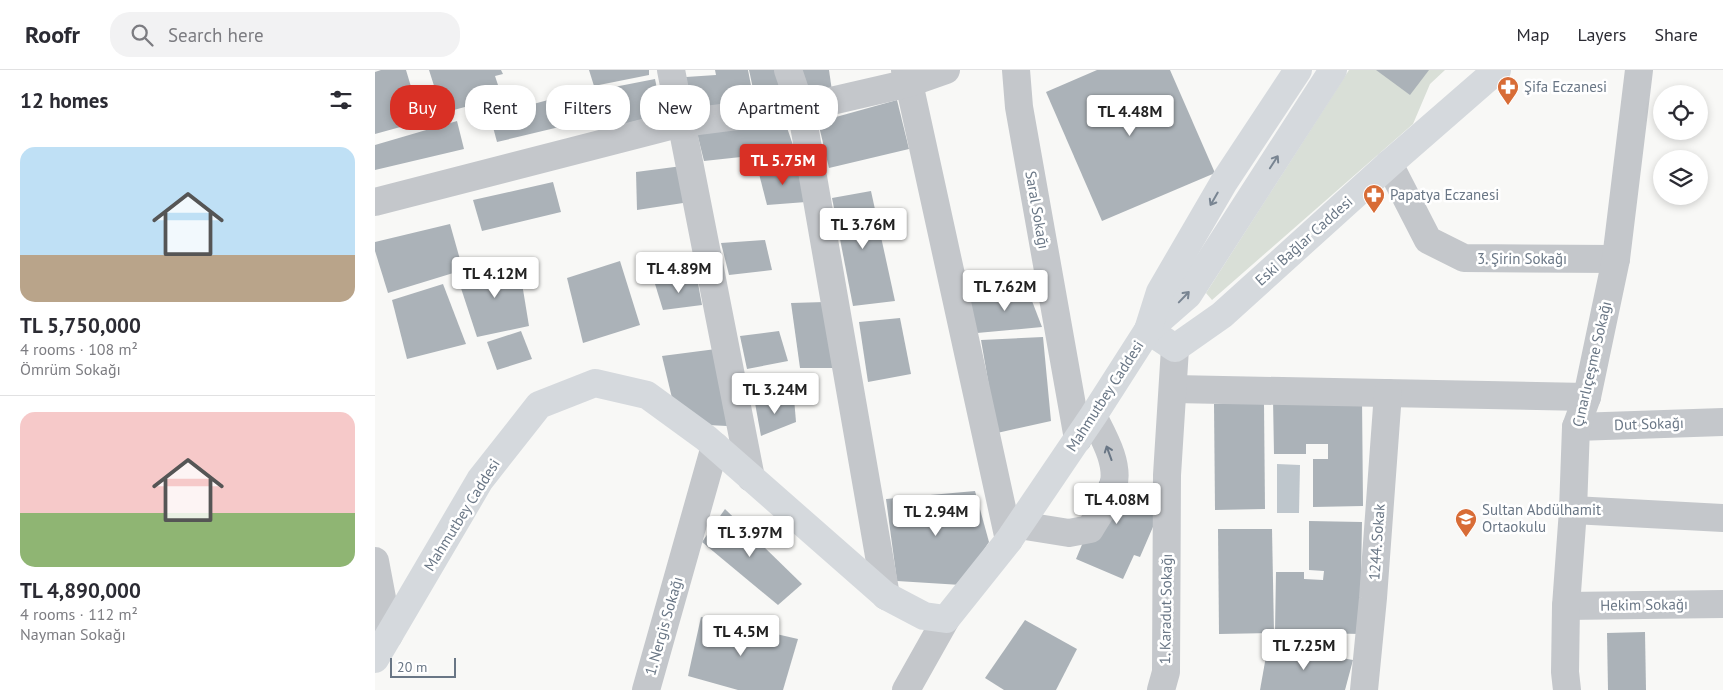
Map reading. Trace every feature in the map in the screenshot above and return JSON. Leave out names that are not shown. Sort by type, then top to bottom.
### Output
[{"type":"main road","name":"Mahmutbey Caddesi","points":[[375,659],[480,480],[539,405],[595,383],[647,396],[715,446],[886,596],[924,616],[947,619],[1014,533],[1078,439],[1148,330],[1160,292],[1224,182],[1297,70]]},
{"type":"main road","name":"Mahmutbey Caddesi","points":[[1148,330],[1188,295],[1333,70]]},
{"type":"main road","name":"Eski Bağlar Caddesi","points":[[1175,348],[1222,315],[1389,164],[1497,70]]},
{"type":"main road","points":[[1148,330],[1175,348]]},
{"type":"street","points":[[671,70],[674,85]]},
{"type":"street","points":[[788,70],[793,85]]},
{"type":"street","points":[[838,97],[907,77],[945,70]]},
{"type":"street","name":"Saral Sokağı","points":[[1015,70],[1019,107],[1078,439]]},
{"type":"street","name":"Çınarlıçeşme Sokağı","points":[[1567,690],[1565,672],[1566,606],[1573,510],[1576,426],[1587,397],[1616,259],[1639,70]]},
{"type":"street","points":[[907,77],[1014,533],[1069,533],[1090,529],[1108,499],[1113,485],[1113,464],[1103,436],[1093,416]]},
{"type":"street","points":[[375,202],[655,130]]},
{"type":"street","points":[[683,130],[751,478]]},
{"type":"street","points":[[805,130],[886,596]]},
{"type":"street","name":"3. Şirin Sokağı","points":[[1389,164],[1428,240],[1464,258],[1616,259]]},
{"type":"street","name":"1. Karadut Sokağı","points":[[1161,690],[1166,672],[1167,475],[1175,348]]},
{"type":"street","points":[[1173,389],[1587,397]]},
{"type":"street","name":"1244. Sokak","points":[[1364,690],[1373,598],[1388,393]]},
{"type":"street","name":"Dut Sokağı","points":[[1576,426],[1723,422]]},
{"type":"street","name":"1. Nergis Sokağı","points":[[646,690],[715,446]]},
{"type":"street","points":[[1573,510],[1723,518]]},
{"type":"street","points":[[375,561],[389,635]]},
{"type":"street","name":"Hekim Sokağı","points":[[1566,606],[1723,604]]},
{"type":"street","points":[[906,690],[947,619]]},
{"type":"shaded area","points":[[1349,70],[1445,70],[1430,84],[1413,124],[1212,300],[1206,293]]},
{"type":"shaded area","points":[[1277,464],[1300,465],[1299,513],[1277,513]]},
{"type":"building","points":[[381,70],[406,70],[410,85],[390,85],[390,130],[375,134],[375,72]]},
{"type":"building","points":[[429,70],[501,70],[503,74],[495,76],[498,85],[465,85],[465,107],[455,110],[455,85],[434,85]]},
{"type":"building","points":[[589,70],[649,70],[649,75],[594,85]]},
{"type":"building","points":[[715,70],[748,70],[751,85],[720,85],[720,107],[710,109],[710,85],[687,85],[686,77],[716,75]]},
{"type":"building","points":[[749,70],[781,70],[783,85],[752,85]]},
{"type":"building","points":[[801,70],[829,70],[831,85],[804,85]]},
{"type":"building","points":[[1097,70],[1170,70],[1215,173],[1102,221],[1046,92]]},
{"type":"building","points":[[1376,70],[1429,70],[1410,95]]},
{"type":"building","points":[[655,79],[656,85],[640,85],[640,120],[630,123],[630,85],[624,85]]},
{"type":"building","points":[[897,100],[909,149],[829,168],[820,130],[838,130],[838,116]]},
{"type":"building","points":[[546,101],[547,130],[497,142],[494,130],[536,130],[536,103]]},
{"type":"building","points":[[457,121],[464,149],[375,170],[375,145],[426,130],[455,130],[455,122]]},
{"type":"building","points":[[720,129],[788,130],[795,151],[704,161],[697,133]]},
{"type":"building","points":[[682,166],[683,203],[637,210],[636,172]]},
{"type":"building","points":[[803,167],[806,202],[767,205],[758,170]]},
{"type":"building","points":[[553,182],[561,212],[482,231],[473,200]]},
{"type":"building","points":[[871,191],[895,301],[853,306],[832,198]]},
{"type":"building","points":[[450,224],[463,270],[388,293],[375,251],[375,242]]},
{"type":"building","points":[[765,240],[772,270],[729,275],[721,243]]},
{"type":"building","points":[[518,259],[529,326],[477,337],[457,276]]},
{"type":"building","points":[[620,261],[640,325],[583,343],[567,278]]},
{"type":"building","points":[[697,278],[702,305],[663,310],[655,284]]},
{"type":"building","points":[[443,284],[466,344],[407,359],[392,300]]},
{"type":"building","points":[[1027,288],[1042,327],[977,333],[970,299]]},
{"type":"building","points":[[825,302],[834,368],[800,368],[791,303]]},
{"type":"building","points":[[900,318],[911,374],[868,382],[859,322]]},
{"type":"building","points":[[521,331],[532,359],[497,370],[487,342]]},
{"type":"building","points":[[779,331],[788,361],[747,369],[740,336]]},
{"type":"building","points":[[1043,337],[1051,421],[997,433],[981,340]]},
{"type":"building","points":[[716,349],[727,426],[708,425],[672,398],[662,356]]},
{"type":"building","points":[[794,398],[796,422],[761,436],[755,403]]},
{"type":"building","points":[[1362,398],[1363,506],[1313,507],[1313,459],[1328,459],[1328,444],[1306,444],[1306,454],[1274,454],[1273,399]]},
{"type":"building","points":[[1214,404],[1264,404],[1265,509],[1215,510]]},
{"type":"building","points":[[1103,473],[1165,499],[1140,557],[1134,555],[1123,579],[1076,559],[1086,535],[1078,532]]},
{"type":"building","points":[[975,491],[989,542],[961,585],[897,581],[886,499]]},
{"type":"building","points":[[725,509],[802,584],[778,605],[702,542]]},
{"type":"building","points":[[1309,521],[1362,522],[1360,634],[1275,632],[1276,572],[1304,572],[1304,579],[1323,580],[1324,571],[1309,570]]},
{"type":"building","points":[[1218,529],[1272,529],[1274,633],[1219,634]]},
{"type":"building","points":[[701,617],[798,639],[783,690],[738,690],[688,676]]},
{"type":"building","points":[[1025,620],[1077,649],[1056,690],[1004,690],[985,678]]},
{"type":"building","points":[[1645,632],[1646,690],[1608,690],[1607,633]]},
{"type":"building","points":[[1268,645],[1353,660],[1345,690],[1260,690]]},
{"type":"place","name":"Şifa Eczanesi","points":[[1508,106]]},
{"type":"place","name":"Papatya Eczanesi","points":[[1374,214]]},
{"type":"place","name":"Sultan Abdülhamit Ortaokulu","points":[[1466,538]]}]
